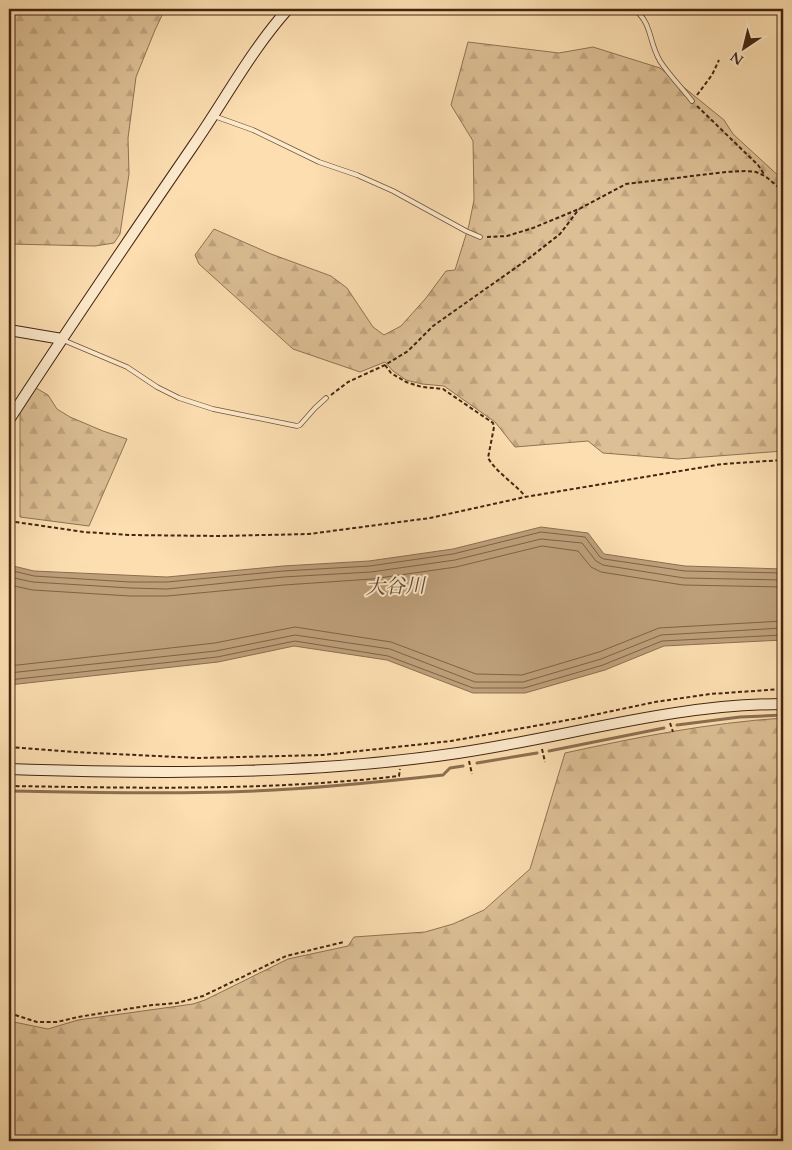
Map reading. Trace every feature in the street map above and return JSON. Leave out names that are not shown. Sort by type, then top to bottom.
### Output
[{"type":"street","points":[[9,420],[262,40],[288,9]]},
{"type":"street","points":[[9,330],[62,339]]},
{"type":"street","points":[[9,769],[224,772],[316,768],[468,752],[668,713],[739,705],[783,704]]},
{"type":"lane","points":[[634,9],[647,23],[650,38],[660,61],[692,101]]},
{"type":"lane","points":[[213,116],[253,130],[319,162],[357,175],[393,191],[480,237]]},
{"type":"lane","points":[[62,339],[127,367],[170,394],[213,408],[297,426],[326,398]]},
{"type":"path","points":[[719,60],[712,76],[692,101],[758,165],[765,176]]},
{"type":"path","points":[[480,237],[507,236],[579,209],[626,184],[726,172],[756,172],[765,176],[783,191]]},
{"type":"path","points":[[326,398],[348,382],[385,365],[408,351],[433,326],[560,234],[579,209]]},
{"type":"path","points":[[385,365],[391,373],[406,382],[422,387],[443,389],[492,423],[494,427],[488,458],[525,497]]},
{"type":"path","points":[[9,521],[84,532],[130,535],[220,536],[309,534],[430,518],[525,497],[722,464],[783,460]]},
{"type":"path","points":[[9,747],[198,758],[323,755],[451,741],[569,720],[655,702],[710,694],[783,689]]},
{"type":"path","points":[[539,739],[545,762]]},
{"type":"path","points":[[468,752],[472,774]]},
{"type":"path","points":[[9,786],[234,788],[341,782],[399,776],[400,760]]},
{"type":"path","points":[[9,1013],[36,1022],[57,1022],[87,1015],[177,1003],[203,996],[286,956],[344,942]]},
{"type":"green space","points":[[9,9],[165,9],[136,77],[128,138],[129,174],[120,234],[114,243],[95,246],[9,244]]},
{"type":"green space","points":[[468,42],[559,53],[593,47],[660,68],[724,120],[733,134],[783,180],[783,451],[678,459],[603,453],[588,441],[515,447],[495,422],[444,386],[406,380],[393,371],[385,362],[360,372],[293,349],[199,264],[195,255],[214,229],[271,254],[331,276],[347,288],[373,327],[384,335],[401,326],[426,298],[446,271],[455,270],[469,225],[474,200],[473,141],[451,105]]},
{"type":"green space","points":[[36,388],[48,395],[57,409],[70,417],[127,439],[89,526],[20,517],[20,411]]},
{"type":"green space","points":[[783,718],[783,1141],[9,1141],[9,1021],[48,1029],[78,1020],[193,1004],[205,1000],[288,959],[348,946],[354,937],[425,932],[453,924],[484,910],[530,869],[565,753],[673,731]]},
{"type":"water","name":"大谷川","points":[[541,527],[588,533],[604,554],[685,566],[783,569],[783,640],[664,646],[605,670],[525,693],[473,693],[387,660],[294,646],[218,662],[9,685],[9,565],[34,571],[167,577],[283,566],[369,561],[453,549]]},
{"type":"waterway","points":[[677,725],[740,717],[783,715]]},
{"type":"waterway","points":[[549,751],[664,728]]},
{"type":"waterway","points":[[477,763],[537,753]]},
{"type":"waterway","points":[[9,791],[173,793],[282,790],[443,775],[450,768],[463,766]]}]
